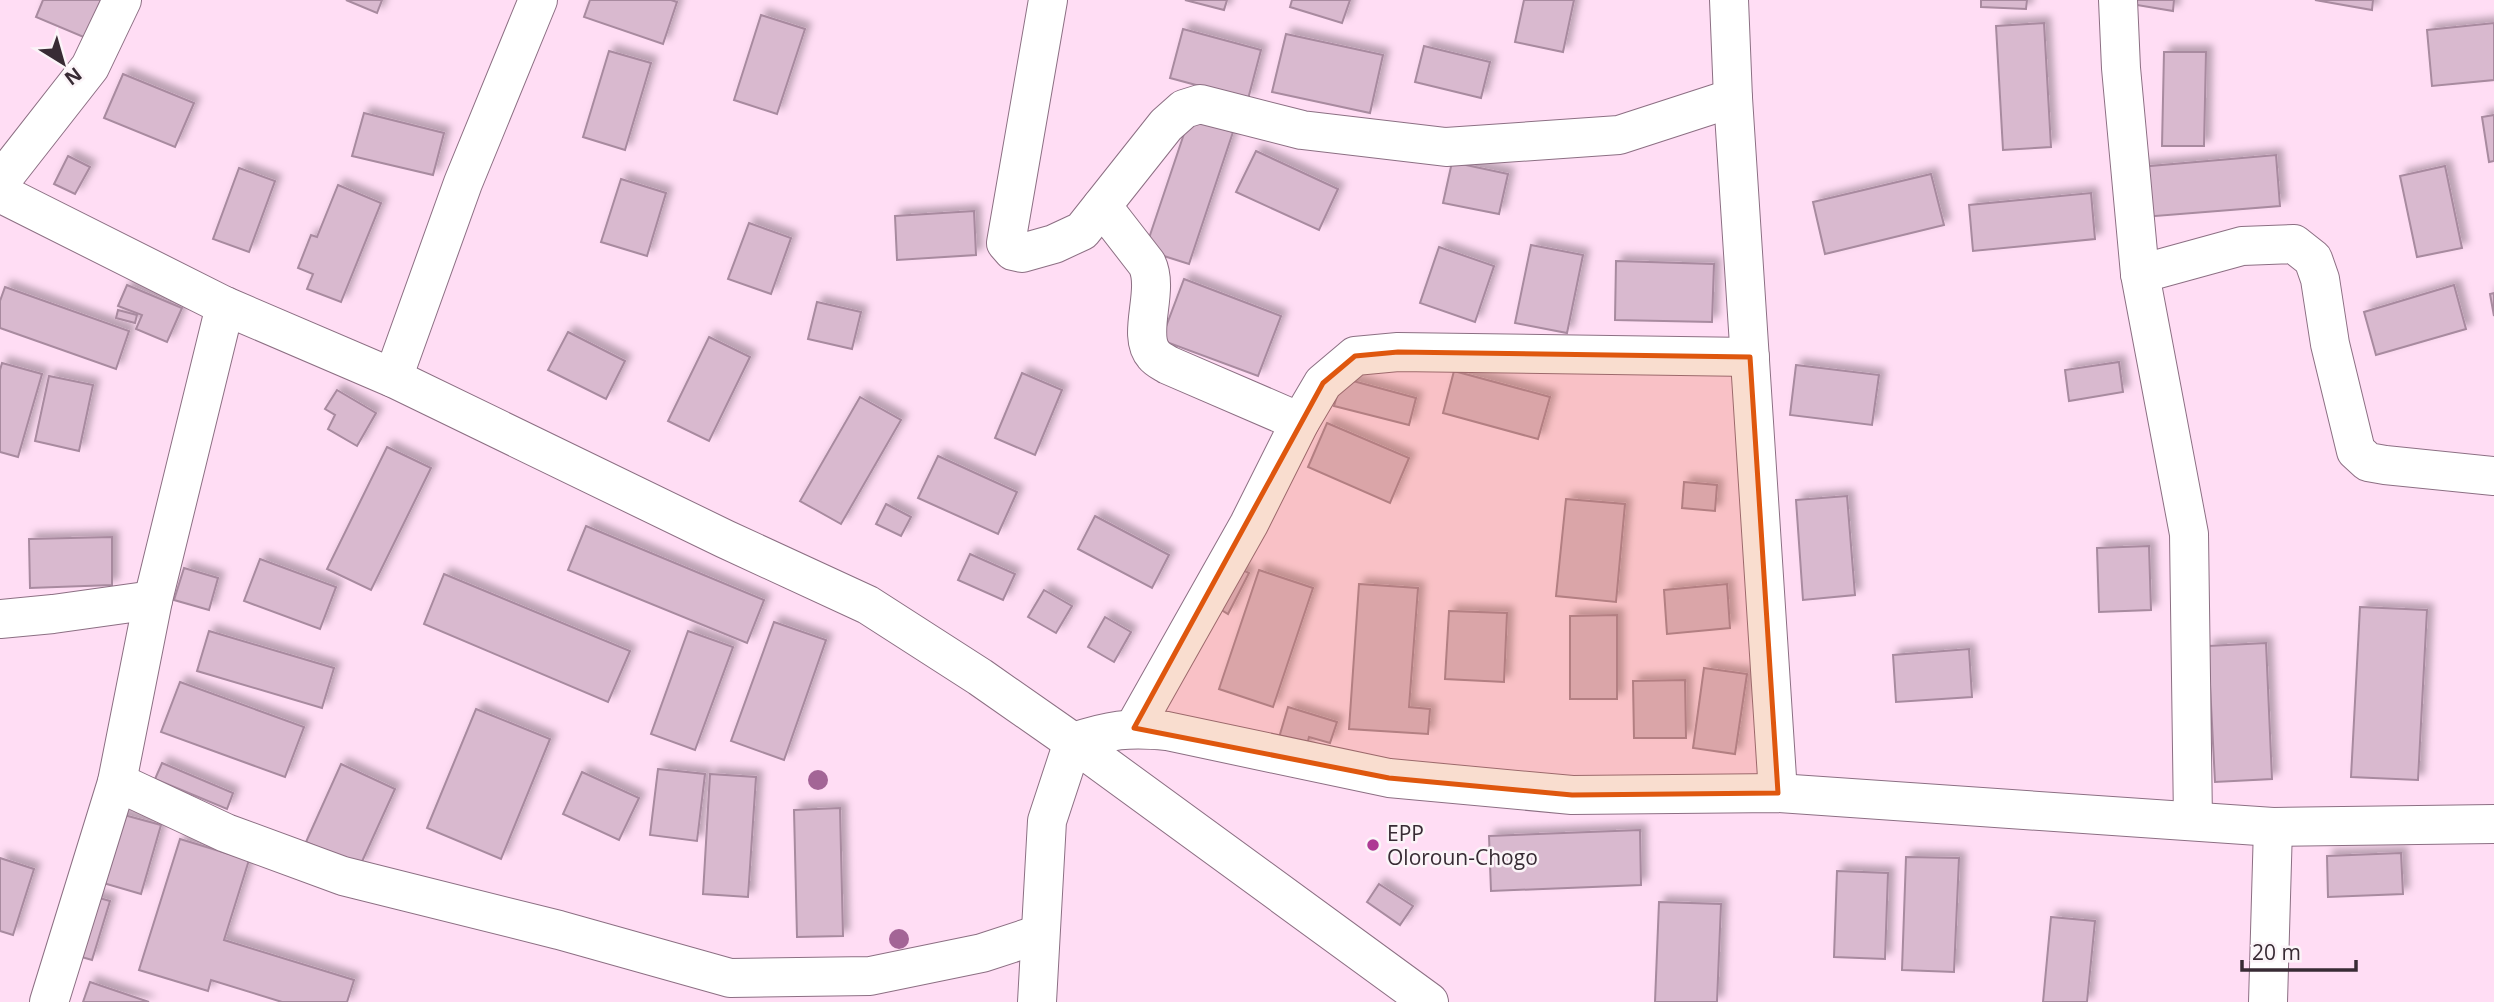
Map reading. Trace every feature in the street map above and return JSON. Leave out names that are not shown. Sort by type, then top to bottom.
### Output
[{"type":"street","points":[[0,182],[90,66],[122,0]]},
{"type":"street","points":[[393,378],[464,183],[538,0]]},
{"type":"street","points":[[1048,0],[1006,243],[1013,251],[1022,253],[1055,244],[1082,231],[1166,125],[1184,109],[1200,104],[1302,130],[1446,147],[1619,135],[1733,97]]},
{"type":"street","points":[[1730,0],[1733,97],[1778,793]]},
{"type":"street","points":[[2118,0],[2121,68],[2140,274],[2189,534],[2193,821]]},
{"type":"street","points":[[0,193],[225,306],[393,378],[725,539],[868,605],[980,677],[1073,742],[1429,1002]]},
{"type":"street","points":[[1102,206],[1151,272],[1153,289],[1147,340],[1153,355],[1168,365],[1300,422]]},
{"type":"street","points":[[2140,274],[2242,246],[2294,244],[2312,258],[2320,279],[2330,344],[2356,451],[2368,462],[2385,466],[2494,476]]},
{"type":"street","points":[[49,1002],[117,782],[153,600],[225,306]]},
{"type":"street","points":[[1134,728],[1249,524],[1300,422],[1323,383],[1355,356],[1398,352],[1750,357]]},
{"type":"street","points":[[0,619],[153,600]]},
{"type":"street","points":[[1073,742],[1105,732],[1134,728],[1167,731],[1389,778],[1572,794],[1778,793],[2273,827],[2494,824]]},
{"type":"street","points":[[1037,1002],[1047,821],[1073,742]]},
{"type":"street","points":[[117,782],[226,832],[343,876],[559,930],[730,978],[870,976],[982,953],[1040,934]]},
{"type":"street","points":[[2269,1002],[2273,827]]},
{"type":"highlighted area","points":[[1398,352],[1750,357],[1778,793],[1572,795],[1389,778],[1134,728],[1323,383],[1355,356]]},
{"type":"building","points":[[43,0],[110,0],[93,41],[36,17]]},
{"type":"building","points":[[346,0],[382,0],[377,13]]},
{"type":"building","points":[[590,0],[677,2],[663,44],[584,17]]},
{"type":"building","points":[[1185,0],[1227,0],[1224,10]]},
{"type":"building","points":[[1292,0],[1350,0],[1342,23],[1290,7]]},
{"type":"building","points":[[1524,0],[1574,0],[1563,52],[1515,42]]},
{"type":"building","points":[[1981,0],[2027,0],[2026,9],[1981,7]]},
{"type":"building","points":[[2132,0],[2174,0],[2173,11],[2131,4]]},
{"type":"building","points":[[2315,0],[2373,0],[2372,10]]},
{"type":"building","points":[[761,15],[805,29],[777,114],[734,100]]},
{"type":"building","points":[[2044,23],[2051,147],[2003,150],[1996,26]]},
{"type":"building","points":[[2494,23],[2494,80],[2432,86],[2427,30]]},
{"type":"building","points":[[1183,29],[1261,50],[1248,99],[1170,78]]},
{"type":"building","points":[[1286,34],[1383,55],[1370,113],[1272,92]]},
{"type":"building","points":[[1424,46],[1490,62],[1481,98],[1415,82]]},
{"type":"building","points":[[609,51],[651,63],[625,150],[583,137]]},
{"type":"building","points":[[2164,52],[2206,52],[2204,146],[2162,146]]},
{"type":"building","points":[[123,74],[194,103],[175,147],[104,118]]},
{"type":"building","points":[[364,113],[444,133],[433,175],[352,156]]},
{"type":"building","points":[[2494,115],[2494,161],[2489,162],[2482,117]]},
{"type":"building","points":[[1189,119],[1233,132],[1189,264],[1145,250]]},
{"type":"building","points":[[1256,151],[1338,189],[1319,230],[1236,192]]},
{"type":"building","points":[[2276,155],[2280,206],[2143,217],[2139,167]]},
{"type":"building","points":[[68,156],[90,167],[75,194],[54,184]]},
{"type":"building","points":[[1452,162],[1508,174],[1499,214],[1443,203]]},
{"type":"building","points":[[2445,166],[2462,248],[2417,257],[2400,176]]},
{"type":"building","points":[[239,168],[275,181],[249,252],[213,239]]},
{"type":"building","points":[[1931,174],[1944,225],[1825,254],[1813,202]]},
{"type":"building","points":[[621,179],[666,193],[647,256],[601,242]]},
{"type":"building","points":[[338,185],[381,203],[341,302],[307,289],[313,274],[298,268],[311,235],[317,237]]},
{"type":"building","points":[[2091,193],[2095,239],[1973,251],[1969,205]]},
{"type":"building","points":[[974,211],[976,255],[897,260],[895,216]]},
{"type":"building","points":[[749,223],[791,238],[771,294],[728,279]]},
{"type":"building","points":[[1531,245],[1583,255],[1567,333],[1515,323]]},
{"type":"building","points":[[1439,247],[1494,266],[1475,322],[1420,303]]},
{"type":"building","points":[[1616,261],[1714,264],[1712,322],[1615,320]]},
{"type":"building","points":[[1184,279],[1281,316],[1258,376],[1161,340]]},
{"type":"building","points":[[127,285],[182,308],[167,342],[136,329],[142,315],[118,306]]},
{"type":"building","points":[[2454,285],[2466,329],[2376,355],[2364,312]]},
{"type":"building","points":[[5,287],[129,331],[116,369],[0,328],[0,301]]},
{"type":"building","points":[[2494,293],[2494,316],[2490,294]]},
{"type":"building","points":[[817,302],[861,312],[852,349],[808,339]]},
{"type":"building","points":[[118,310],[137,315],[135,323],[116,318]]},
{"type":"building","points":[[568,332],[625,361],[606,399],[548,370]]},
{"type":"building","points":[[709,337],[750,357],[709,441],[668,421]]},
{"type":"building","points":[[2119,362],[2123,392],[2069,401],[2065,370]]},
{"type":"building","points":[[2,363],[42,374],[18,457],[0,452]]},
{"type":"building","points":[[1796,365],[1879,375],[1872,425],[1790,415]]},
{"type":"building","points":[[1454,371],[1550,397],[1538,439],[1443,413]]},
{"type":"building","points":[[1022,373],[1062,390],[1035,455],[995,438]]},
{"type":"building","points":[[49,376],[93,385],[79,451],[35,441]]},
{"type":"building","points":[[1342,378],[1416,398],[1409,425],[1334,406]]},
{"type":"building","points":[[337,390],[376,413],[357,446],[328,429],[335,415],[325,409]]},
{"type":"building","points":[[860,397],[901,420],[841,524],[800,501]]},
{"type":"building","points":[[1327,423],[1409,458],[1390,503],[1308,467]]},
{"type":"building","points":[[387,447],[431,468],[371,590],[327,569]]},
{"type":"building","points":[[938,456],[1017,492],[998,534],[918,498]]},
{"type":"building","points":[[1684,482],[1717,485],[1715,511],[1682,508]]},
{"type":"building","points":[[1847,496],[1855,595],[1803,600],[1796,500]]},
{"type":"building","points":[[1566,499],[1625,504],[1616,602],[1556,596]]},
{"type":"building","points":[[886,504],[911,517],[901,536],[876,524]]},
{"type":"building","points":[[1095,516],[1169,555],[1152,588],[1078,549]]},
{"type":"building","points":[[586,526],[764,600],[747,643],[568,570]]},
{"type":"building","points":[[112,537],[112,585],[30,588],[29,539]]},
{"type":"building","points":[[2149,546],[2151,610],[2099,612],[2097,548]]},
{"type":"building","points":[[970,554],[1015,574],[1003,600],[958,580]]},
{"type":"building","points":[[260,559],[336,587],[320,629],[244,601]]},
{"type":"building","points":[[1236,567],[1249,573],[1228,614],[1215,606]]},
{"type":"building","points":[[184,568],[218,578],[209,610],[174,600]]},
{"type":"building","points":[[1259,570],[1313,588],[1273,707],[1219,689]]},
{"type":"building","points":[[444,574],[630,651],[608,702],[424,624]]},
{"type":"building","points":[[1359,584],[1418,588],[1409,707],[1430,709],[1428,734],[1349,729]]},
{"type":"building","points":[[1727,584],[1730,628],[1667,634],[1664,590]]},
{"type":"building","points":[[1044,590],[1072,606],[1056,633],[1028,617]]},
{"type":"building","points":[[2360,607],[2427,610],[2418,780],[2351,777]]},
{"type":"building","points":[[1449,611],[1507,613],[1504,682],[1445,679]]},
{"type":"building","points":[[1617,615],[1617,699],[1570,699],[1570,616]]},
{"type":"building","points":[[1105,617],[1131,632],[1114,662],[1088,647]]},
{"type":"building","points":[[774,622],[826,640],[784,760],[731,741]]},
{"type":"building","points":[[209,631],[334,668],[322,708],[197,671]]},
{"type":"building","points":[[688,631],[733,647],[695,750],[651,734]]},
{"type":"building","points":[[2266,643],[2272,779],[2215,782],[2208,646]]},
{"type":"building","points":[[1969,649],[1972,697],[1896,702],[1893,655]]},
{"type":"building","points":[[1704,668],[1747,674],[1735,754],[1693,748]]},
{"type":"building","points":[[1685,680],[1686,738],[1634,738],[1633,681]]},
{"type":"building","points":[[180,682],[304,727],[285,777],[161,732]]},
{"type":"building","points":[[1288,707],[1337,722],[1330,743],[1309,737],[1306,749],[1278,741]]},
{"type":"building","points":[[476,709],[550,739],[501,859],[427,828]]},
{"type":"building","points":[[162,763],[233,793],[227,809],[155,779]]},
{"type":"building","points":[[341,764],[395,789],[360,866],[306,842]]},
{"type":"building","points":[[658,769],[705,774],[697,841],[650,835]]},
{"type":"building","points":[[582,772],[639,798],[619,840],[563,814]]},
{"type":"building","points":[[710,774],[756,777],[748,897],[703,894]]},
{"type":"building","points":[[840,808],[843,936],[797,937],[794,810]]},
{"type":"building","points":[[113,812],[161,825],[141,894],[93,880]]},
{"type":"building","points":[[1640,830],[1641,885],[1491,891],[1489,836]]},
{"type":"building","points":[[180,839],[249,860],[224,940],[354,980],[347,1002],[282,1002],[211,980],[208,991],[139,970]]},
{"type":"building","points":[[2401,853],[2403,894],[2328,897],[2327,856]]},
{"type":"building","points":[[1906,857],[1959,858],[1954,972],[1902,970]]},
{"type":"building","points":[[0,858],[34,869],[13,935],[0,931]]},
{"type":"building","points":[[1837,871],[1888,873],[1885,959],[1834,957]]},
{"type":"building","points":[[1379,884],[1413,906],[1400,925],[1367,902]]},
{"type":"building","points":[[85,894],[110,901],[92,960],[68,953]]},
{"type":"building","points":[[1659,902],[1721,904],[1717,1002],[1655,1002]]},
{"type":"building","points":[[2051,917],[2095,921],[2087,1002],[2043,1002]]},
{"type":"building","points":[[90,982],[149,1002],[83,1002]]},
{"type":"place","name":"EPP Oloroun-Chogo","points":[[1373,845]]}]
